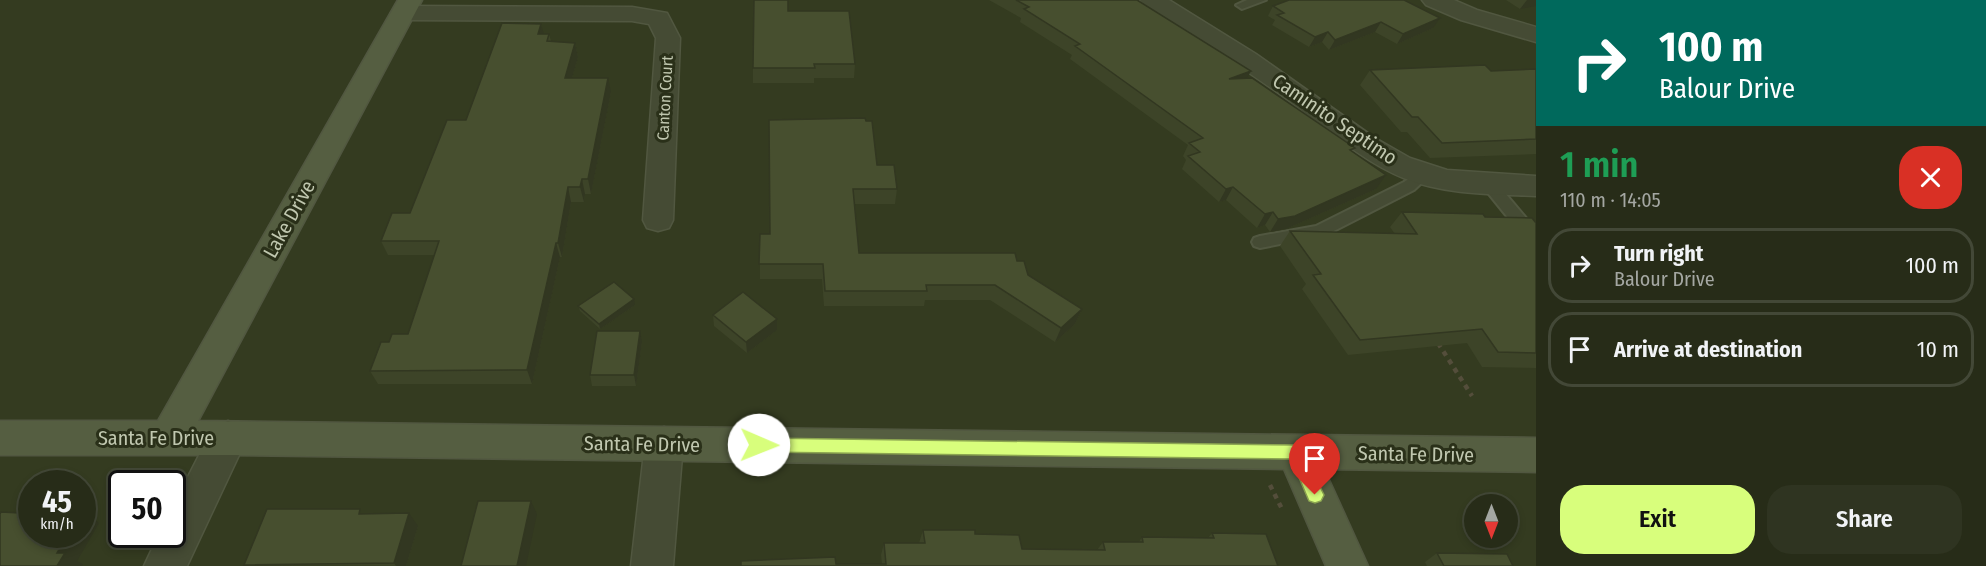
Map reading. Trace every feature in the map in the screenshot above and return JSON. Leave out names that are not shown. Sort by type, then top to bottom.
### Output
[{"type":"main road","name":"Lake Drive","points":[[169,438],[406,6]]},
{"type":"main road","name":"Santa Fe Drive","points":[[0,438],[228,438],[1536,455]]},
{"type":"main road","points":[[1296,452],[1347,566]]},
{"type":"street","name":"Caminito Septimo","points":[[1152,0],[1222,41],[1383,154],[1424,174],[1436,178],[1489,184],[1536,186]]},
{"type":"street","points":[[1434,0],[1469,15],[1536,35]]},
{"type":"street","name":"Canton Court","points":[[406,6],[632,14],[658,18],[668,38],[658,220]]},
{"type":"street","points":[[165,566],[228,438]]},
{"type":"street","points":[[652,566],[664,444]]},
{"type":"lane","points":[[1242,5],[1260,0]]},
{"type":"lane","points":[[1260,242],[1320,231],[1409,186],[1424,174]]},
{"type":"lane","points":[[1489,184],[1536,241]]},
{"type":"path","points":[[1435,338],[1472,396]]},
{"type":"building","points":[[754,0],[788,0],[788,11],[849,11],[855,64],[814,64],[815,68],[753,68]]},
{"type":"building","points":[[1016,0],[1137,0],[1251,71],[1229,79],[1252,78],[1355,148],[1350,150],[1386,175],[1295,216],[1278,219],[1273,212],[1265,214],[1233,187],[1226,189],[1188,156],[1200,152],[1189,143],[1203,138],[1075,46],[1080,44],[1024,9],[1029,7]]},
{"type":"building","points":[[1289,0],[1404,0],[1440,18],[1403,34],[1381,22],[1335,40],[1328,32],[1315,37],[1277,15],[1284,13],[1273,6]]},
{"type":"building","points":[[502,23],[541,24],[538,34],[549,34],[547,41],[575,43],[565,78],[608,78],[588,179],[582,179],[580,187],[568,187],[558,243],[556,243],[527,370],[370,371],[381,342],[389,342],[392,334],[408,334],[439,241],[381,241],[392,213],[410,213],[447,120],[466,120]]},
{"type":"building","points":[[1485,65],[1491,71],[1536,69],[1536,139],[1442,143],[1418,117],[1412,117],[1370,70]]},
{"type":"building","points":[[865,118],[866,121],[872,121],[877,165],[894,165],[897,189],[853,189],[859,253],[1015,253],[1017,261],[1024,261],[1028,275],[1082,309],[1061,328],[995,285],[926,285],[927,291],[825,291],[823,264],[759,264],[760,234],[770,234],[769,120]]},
{"type":"building","points":[[1402,212],[1532,218],[1536,223],[1536,353],[1498,352],[1482,329],[1360,340],[1313,275],[1321,274],[1290,231],[1417,234]]},
{"type":"building","points":[[614,282],[634,299],[599,324],[578,306]]},
{"type":"building","points":[[743,292],[777,319],[746,342],[713,315]]},
{"type":"building","points":[[597,331],[640,331],[634,375],[590,375]]},
{"type":"building","points":[[478,501],[531,501],[517,566],[461,566]]},
{"type":"building","points":[[267,509],[360,509],[359,514],[409,513],[394,563],[244,565]]},
{"type":"building","points":[[1,512],[18,513],[18,548],[60,548],[57,553],[65,553],[57,566],[0,566]]},
{"type":"building","points":[[923,530],[975,530],[975,534],[1019,535],[1022,549],[1105,550],[1103,542],[1143,542],[1142,537],[1214,538],[1212,533],[1266,534],[1278,566],[741,566],[741,561],[835,557],[836,564],[886,564],[884,543],[925,543]]},
{"type":"building","points":[[1437,553],[1507,554],[1513,566],[1444,566]]},
{"type":"route","points":[[759,445],[1296,452],[1315,495]]}]
